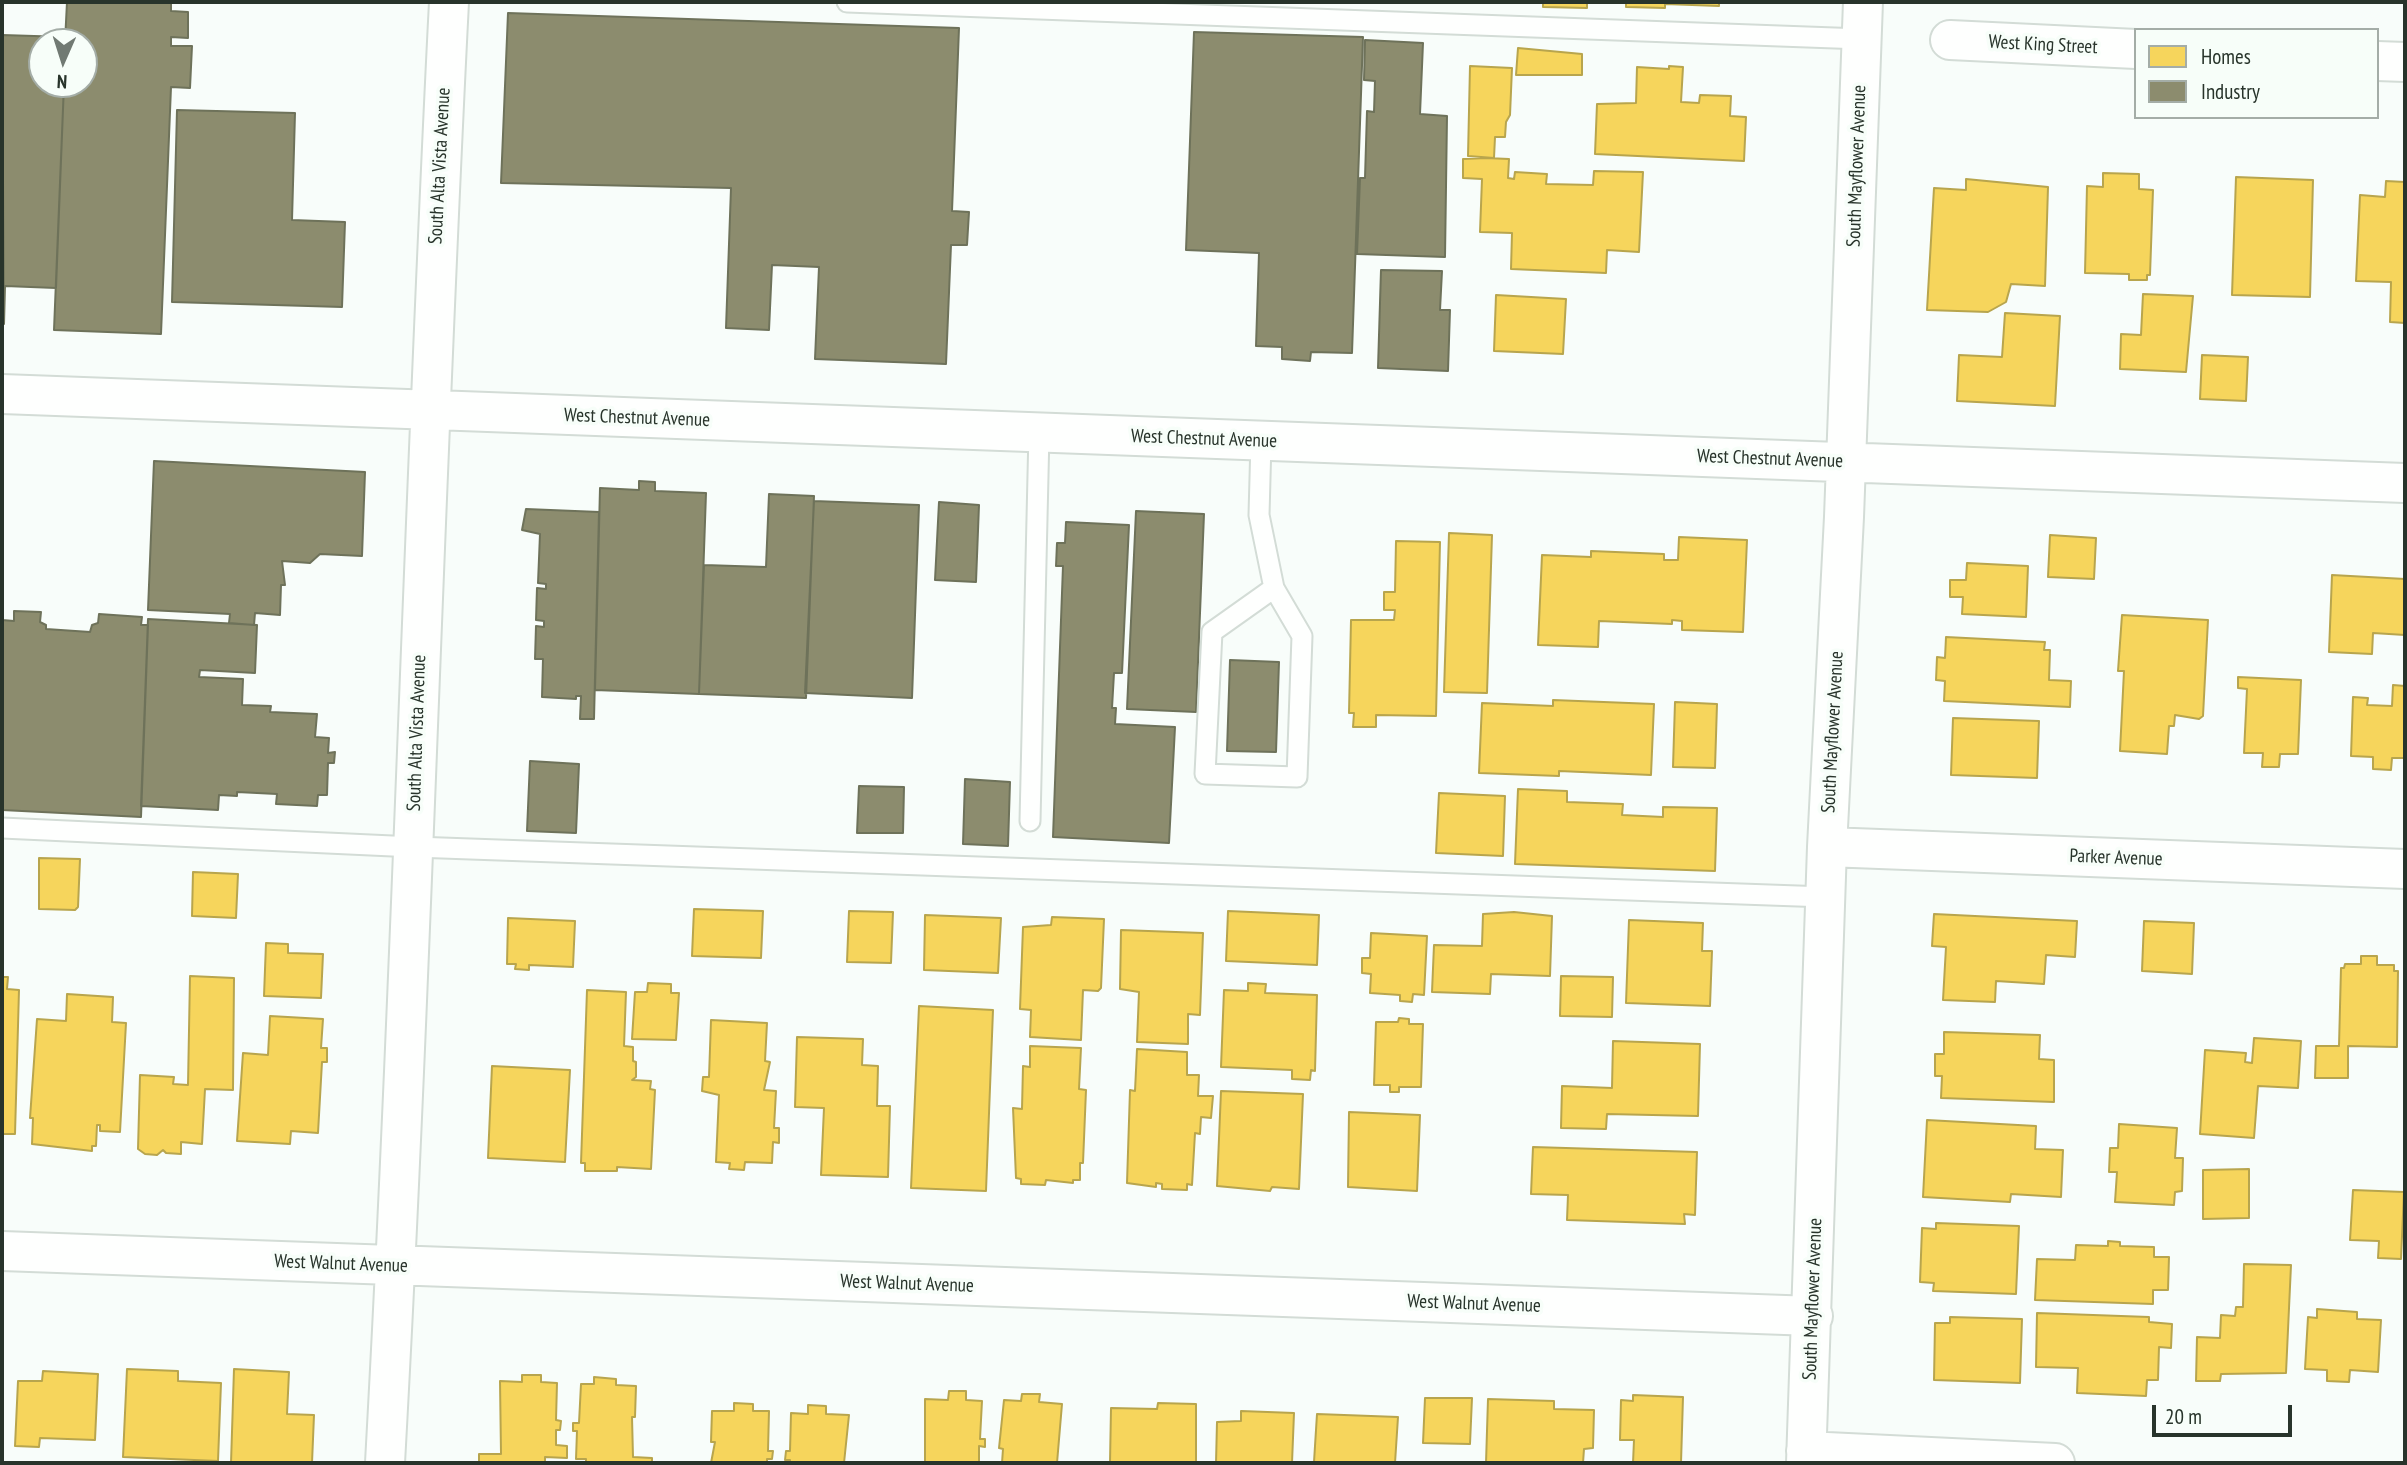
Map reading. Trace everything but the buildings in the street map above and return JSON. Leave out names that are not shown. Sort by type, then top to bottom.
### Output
[{"type":"street","name":"South Alta Vista Avenue","points":[[386,1463],[414,847],[428,410],[449,2]]},
{"type":"street","name":"South Mayflower Avenue","points":[[1806,1457],[1813,1316],[1827,847],[1846,462],[1862,20]]},
{"type":"street","name":"West King Street","points":[[1950,40],[2134,49]]},
{"type":"street","points":[[2379,61],[2405,62]]},
{"type":"street","name":"West Chestnut Avenue","points":[[2,394],[2405,483]]},
{"type":"street","name":"Parker Avenue","points":[[1827,847],[2405,869]]},
{"type":"street","name":"West Walnut Avenue","points":[[2,1251],[1813,1316]]},
{"type":"street","points":[[1806,1457],[2055,1463]]},
{"type":"lane","points":[[847,2],[1862,20]]},
{"type":"lane","points":[[1030,821],[1039,432]]},
{"type":"lane","points":[[1261,441],[1259,515],[1274,588],[1303,636],[1297,777],[1205,774],[1212,632],[1274,588]]},
{"type":"lane","points":[[2,828],[414,847],[1826,897]]}]
